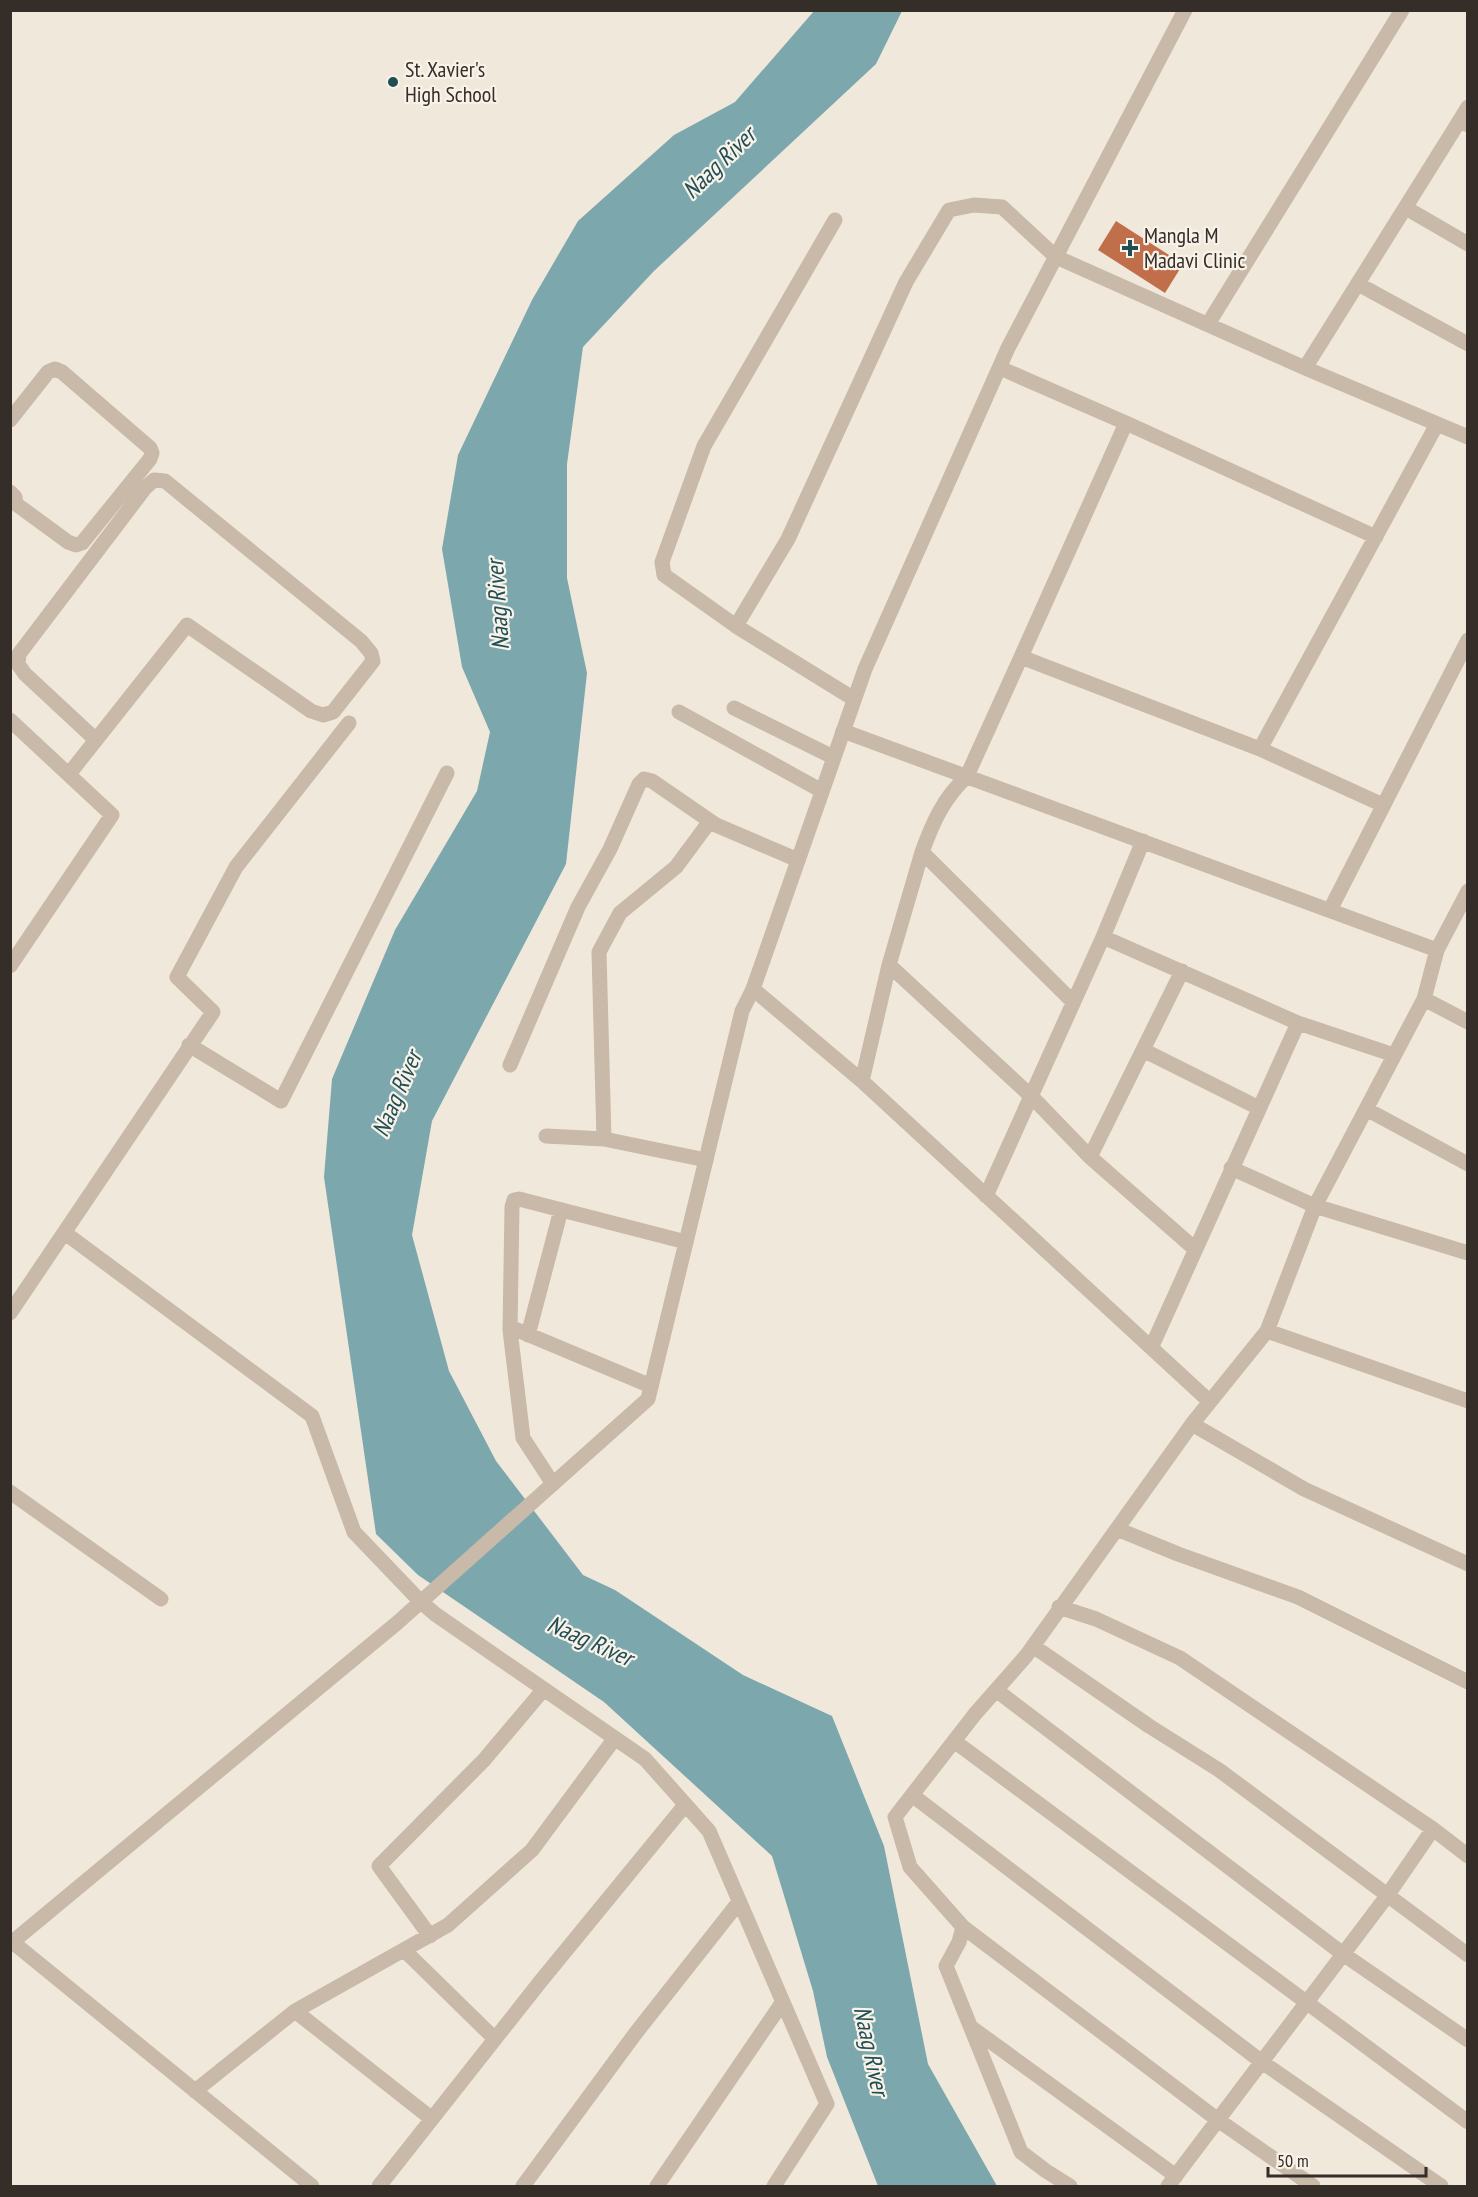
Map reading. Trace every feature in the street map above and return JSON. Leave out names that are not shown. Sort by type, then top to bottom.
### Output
[{"type":"street","points":[[312,2187],[11,1942],[421,1602],[648,1399],[742,1011],[753,989],[865,669],[1000,368],[1185,10]]},
{"type":"street","points":[[1209,324],[1402,10]]},
{"type":"street","points":[[1305,368],[1465,117]]},
{"type":"street","points":[[736,626],[788,539],[906,282],[949,210],[975,205],[1002,207],[1056,257],[1467,437]]},
{"type":"street","points":[[1406,208],[1467,244]]},
{"type":"street","points":[[835,220],[704,446],[662,562],[664,575],[736,626],[854,699]]},
{"type":"street","points":[[1358,284],[1467,344]]},
{"type":"street","points":[[1000,368],[1376,537]]},
{"type":"street","points":[[10,420],[48,372],[55,369],[62,372],[150,448],[152,453],[150,459],[82,543],[76,545],[68,543],[12,503]]},
{"type":"street","points":[[862,1080],[889,965],[922,852],[936,816],[953,789],[967,776],[1126,423]]},
{"type":"street","points":[[1260,749],[1437,424]]},
{"type":"street","points":[[69,774],[96,740],[187,625],[312,711],[322,715],[333,712],[373,661],[371,653],[361,641],[165,481],[154,480],[145,488],[19,654],[18,664],[25,674],[96,740]]},
{"type":"street","points":[[1330,910],[1467,640]]},
{"type":"street","points":[[1021,657],[1260,749],[1383,805]]},
{"type":"street","points":[[734,708],[833,757]]},
{"type":"street","points":[[679,712],[822,791]]},
{"type":"street","points":[[10,720],[112,815],[10,966]]},
{"type":"street","points":[[10,1313],[213,1012],[177,977],[236,867],[349,723]]},
{"type":"street","points":[[843,730],[1437,950]]},
{"type":"street","points":[[189,1045],[281,1101],[447,773]]},
{"type":"street","points":[[510,1065],[578,907],[610,849],[639,784],[644,779],[710,821],[798,860]]},
{"type":"street","points":[[604,1139],[599,952],[620,913],[676,867],[710,821]]},
{"type":"street","points":[[986,1196],[1103,937],[1143,841]]},
{"type":"street","points":[[922,852],[1073,1002]]},
{"type":"street","points":[[1312,2187],[1218,2120],[963,1927],[910,1868],[895,1817],[954,1741],[1033,1646],[1209,1401],[1267,1331],[1315,1206],[1424,999],[1437,950],[1467,891]]},
{"type":"street","points":[[1103,937],[1298,1023],[1394,1055]]},
{"type":"street","points":[[889,965],[1032,1097],[1090,1157],[1195,1249]]},
{"type":"street","points":[[1090,1157],[1182,971]]},
{"type":"street","points":[[753,989],[862,1080],[1209,1401]]},
{"type":"street","points":[[1424,999],[1467,1022]]},
{"type":"street","points":[[1152,1346],[1298,1023]]},
{"type":"street","points":[[1143,1050],[1259,1108]]},
{"type":"street","points":[[1366,1109],[1467,1164]]},
{"type":"street","points":[[546,1136],[604,1139],[706,1160]]},
{"type":"street","points":[[1231,1168],[1315,1206],[1467,1253]]},
{"type":"street","points":[[549,1487],[523,1438],[510,1328],[514,1200],[519,1198],[686,1242]]},
{"type":"street","points":[[528,1335],[561,1210]]},
{"type":"street","points":[[65,1233],[312,1416],[354,1532],[435,1614],[645,1759],[709,1831],[827,2104],[774,2187]]},
{"type":"street","points":[[510,1328],[651,1386]]},
{"type":"street","points":[[1267,1331],[1467,1401]]},
{"type":"street","points":[[1192,1424],[1304,1489],[1467,1564]]},
{"type":"street","points":[[12,1496],[161,1599]]},
{"type":"street","points":[[1116,1529],[1298,1597],[1467,1682]]},
{"type":"street","points":[[1059,1608],[1096,1619],[1180,1658],[1433,1829],[1467,1856]]},
{"type":"street","points":[[1033,1646],[1149,1726],[1219,1770],[1467,1955]]},
{"type":"street","points":[[429,1936],[379,1866],[484,1760],[544,1689]]},
{"type":"street","points":[[996,1690],[1343,1954],[1467,2040]]},
{"type":"street","points":[[195,2091],[295,2011],[448,1925],[532,1850],[615,1738]]},
{"type":"street","points":[[954,1741],[1467,2122]]},
{"type":"street","points":[[912,1796],[1262,2062],[1440,2187]]},
{"type":"street","points":[[379,2187],[495,2039],[685,1805]]},
{"type":"street","points":[[971,2027],[1172,2181],[1387,1896],[1433,1829]]},
{"type":"street","points":[[524,2187],[635,2034],[739,1902]]},
{"type":"street","points":[[963,1927],[959,1942],[946,1966],[1021,2152],[1046,2179],[1070,2187]]},
{"type":"street","points":[[404,1950],[495,2039]]},
{"type":"street","points":[[657,2187],[782,2003]]},
{"type":"street","points":[[295,2011],[432,2119]]},
{"type":"water","name":"Naag River","points":[[814,11],[902,11],[876,64],[654,271],[583,347],[567,464],[567,578],[587,673],[566,864],[432,1121],[412,1235],[449,1371],[496,1461],[583,1575],[615,1590],[743,1675],[832,1716],[884,1846],[928,2064],[997,2186],[878,2186],[827,2057],[813,1991],[772,1856],[604,1702],[418,1575],[376,1534],[324,1177],[332,1079],[395,930],[477,791],[490,732],[462,667],[442,549],[458,455],[532,300],[578,221],[674,135],[735,102]]},
{"type":"building","points":[[1116,221],[1183,264],[1165,293],[1098,250]]},
{"type":"place","name":"St. Xavier's High School","points":[[393,82]]},
{"type":"place","name":"Mangla M Madavi Clinic","points":[[1130,248]]}]
